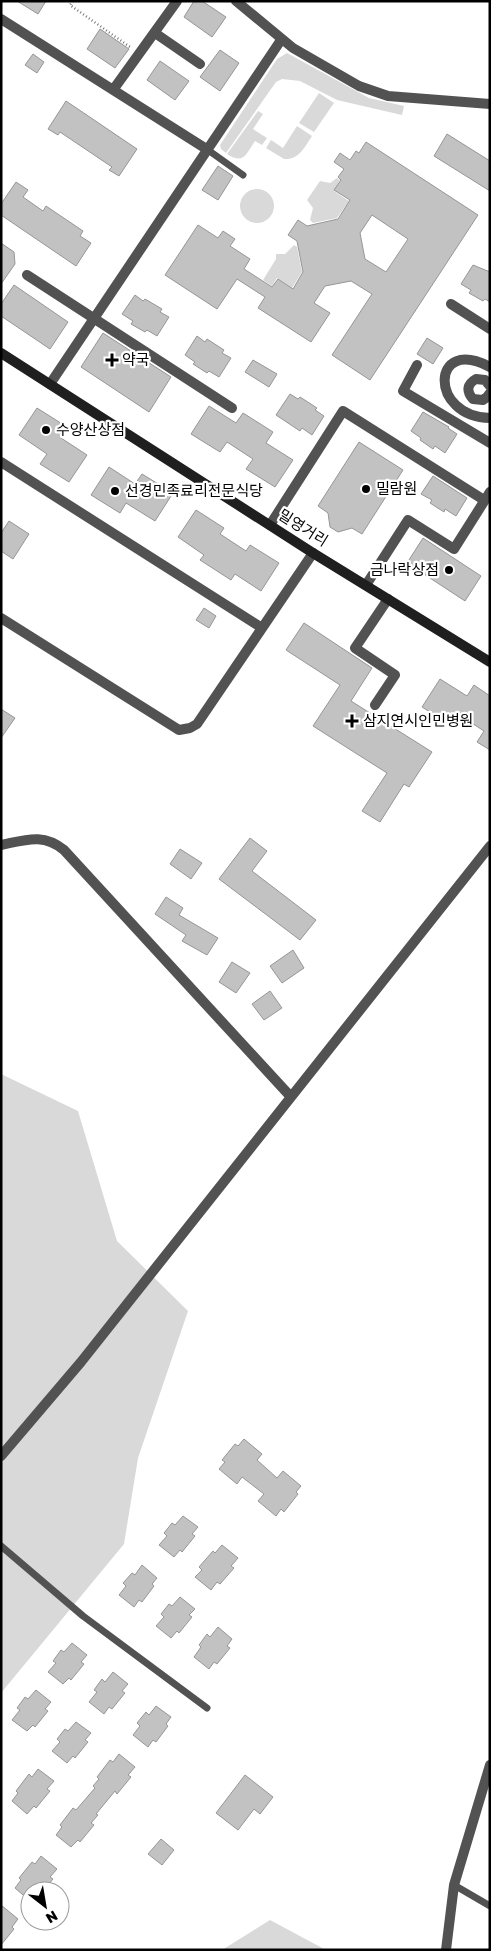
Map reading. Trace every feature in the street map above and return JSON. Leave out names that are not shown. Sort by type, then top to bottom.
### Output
[{"type":"main road","name":"밀영거리","points":[[1,352],[270,525],[490,662]]},
{"type":"street","points":[[113,90],[177,1]]},
{"type":"street","points":[[236,1],[281,40],[359,86],[388,96],[490,104]]},
{"type":"street","points":[[1,19],[208,150]]},
{"type":"street","points":[[155,32],[200,64]]},
{"type":"street","points":[[50,384],[281,40]]},
{"type":"street","points":[[27,275],[232,408]]},
{"type":"street","points":[[451,304],[490,329]]},
{"type":"street","points":[[490,367],[481,363],[464,360],[451,364],[446,370],[443,383],[455,404],[466,412],[490,418]]},
{"type":"street","points":[[417,366],[403,391],[490,443]]},
{"type":"street","points":[[473,399],[468,390],[469,385],[476,379],[488,380]]},
{"type":"street","points":[[473,399],[483,400],[490,393]]},
{"type":"street","points":[[458,424],[473,399]]},
{"type":"street","points":[[270,525],[343,411],[487,496],[454,549],[408,520],[366,585]]},
{"type":"street","points":[[1,462],[262,628]]},
{"type":"street","points":[[1,618],[178,730],[190,728],[197,724],[313,552]]},
{"type":"street","points":[[375,705],[395,675],[355,648],[388,599]]},
{"type":"street","points":[[1,845],[43,840],[54,842],[64,850],[291,1097]]},
{"type":"street","points":[[1,1456],[81,1362],[490,846]]},
{"type":"street","points":[[446,1950],[454,1886],[490,1765]]},
{"type":"lane","points":[[208,150],[243,176]]},
{"type":"lane","points":[[1,1546],[83,1616],[207,1708]]},
{"type":"lane","points":[[454,1886],[490,1906]]},
{"type":"path","points":[[73,1],[70,5],[140,54]]},
{"type":"shaded area","points":[[287,53],[369,98],[404,106],[402,115],[337,100],[300,81],[282,79],[276,82],[226,153],[221,149],[220,145],[277,59]]},
{"type":"shaded area","points":[[319,93],[334,103],[314,132],[299,123]]},
{"type":"shaded area","points":[[258,111],[263,114],[253,129],[267,138],[262,145],[255,141],[247,154],[241,158],[227,154]]},
{"type":"shaded area","points":[[297,126],[312,136],[304,149],[294,158],[284,159],[266,148],[271,140],[283,148]]},
{"type":"shaded area","points":[[337,178],[340,180],[334,191],[349,201],[337,218],[313,223],[310,220],[313,208],[307,200],[320,181],[330,183]]},
{"type":"shaded area","points":[[257,189],[269,194],[274,206],[269,218],[257,223],[245,218],[240,206],[245,194]]},
{"type":"shaded area","points":[[294,245],[297,247],[302,272],[292,288],[277,278],[272,286],[263,280],[276,259],[276,254],[285,254]]},
{"type":"shaded area","points":[[1,1074],[78,1111],[117,1241],[188,1311],[138,1458],[124,1544],[1,1693]]},
{"type":"shaded area","points":[[270,1920],[326,1950],[222,1950]]},
{"type":"building","points":[[17,1],[46,1],[38,14]]},
{"type":"building","points":[[194,1],[202,1],[226,17],[212,37],[184,17]]},
{"type":"building","points":[[100,29],[129,49],[115,68],[87,49]]},
{"type":"building","points":[[220,50],[239,63],[220,91],[200,77]]},
{"type":"building","points":[[33,54],[44,62],[37,73],[25,65]]},
{"type":"building","points":[[160,61],[189,81],[175,100],[147,80]]},
{"type":"building","points":[[66,101],[137,149],[119,176],[109,170],[112,167],[60,132],[58,135],[48,129]]},
{"type":"building","points":[[447,134],[490,161],[490,191],[434,156]]},
{"type":"building","points":[[366,142],[478,215],[370,380],[332,355],[372,294],[351,281],[325,286],[314,303],[330,313],[311,342],[258,308],[265,297],[237,279],[217,309],[165,275],[198,225],[218,238],[223,231],[235,239],[230,246],[250,259],[244,269],[272,287],[278,279],[293,289],[303,272],[297,241],[288,235],[298,220],[307,226],[338,219],[350,200],[334,190],[341,180],[338,177],[344,169],[334,162],[340,153],[350,160],[356,151],[359,153]],"holes":[[[372,215],[408,239],[386,272],[365,259],[360,233]]]},
{"type":"building","points":[[218,166],[233,176],[218,200],[202,190]]},
{"type":"building","points":[[16,182],[28,190],[23,197],[43,211],[46,206],[83,231],[80,236],[91,243],[76,266],[1,215],[1,204]]},
{"type":"building","points":[[1,243],[14,252],[15,264],[1,284]]},
{"type":"building","points":[[473,265],[490,272],[490,302],[485,299],[483,301],[469,293],[471,290],[461,284]]},
{"type":"building","points":[[14,285],[68,322],[50,349],[1,316],[1,304]]},
{"type":"building","points":[[135,295],[143,301],[145,299],[162,309],[160,312],[169,317],[157,336],[131,324],[133,321],[122,314]]},
{"type":"building","points":[[103,333],[171,377],[149,412],[81,367]]},
{"type":"building","points":[[197,336],[205,342],[207,339],[224,350],[222,353],[231,358],[219,377],[209,371],[207,373],[193,364],[195,362],[185,355]]},
{"type":"building","points":[[427,338],[443,348],[433,364],[417,354]]},
{"type":"building","points":[[253,360],[277,374],[269,387],[245,372]]},
{"type":"building","points":[[290,394],[298,399],[300,397],[317,408],[315,410],[324,416],[312,435],[302,428],[300,431],[276,415]]},
{"type":"building","points":[[209,406],[236,423],[243,413],[273,432],[266,443],[293,460],[275,487],[246,469],[253,459],[227,442],[220,452],[191,434]]},
{"type":"building","points":[[37,408],[67,427],[61,438],[87,455],[69,482],[40,464],[47,454],[19,435]]},
{"type":"building","points":[[423,412],[449,427],[457,434],[445,453],[435,446],[433,449],[411,431]]},
{"type":"building","points":[[359,442],[403,470],[362,534],[352,528],[338,532],[330,527],[328,513],[318,506]]},
{"type":"building","points":[[109,467],[135,484],[142,474],[173,493],[155,521],[126,503],[120,513],[91,495]]},
{"type":"building","points":[[433,476],[467,498],[456,516],[445,509],[444,512],[430,503],[432,500],[421,494]]},
{"type":"building","points":[[196,510],[224,528],[220,534],[246,551],[250,545],[279,563],[261,591],[235,574],[231,580],[200,560],[204,555],[178,537]]},
{"type":"building","points":[[9,521],[29,534],[13,559],[1,551],[1,533]]},
{"type":"building","points":[[423,538],[481,576],[465,601],[407,563]]},
{"type":"building","points":[[204,608],[216,616],[209,628],[196,620]]},
{"type":"building","points":[[304,623],[372,668],[351,701],[432,752],[409,787],[404,784],[380,822],[362,811],[387,773],[313,726],[340,685],[286,650]]},
{"type":"building","points":[[440,679],[467,696],[474,685],[490,696],[490,750],[477,742],[484,731],[458,714],[451,725],[422,707]]},
{"type":"building","points":[[1,709],[15,718],[1,738]]},
{"type":"building","points":[[250,838],[267,851],[252,871],[316,920],[300,940],[219,879]]},
{"type":"building","points":[[180,849],[202,863],[191,879],[170,864]]},
{"type":"building","points":[[166,897],[183,908],[179,915],[218,938],[207,955],[182,941],[186,935],[155,914]]},
{"type":"building","points":[[293,950],[304,968],[282,983],[270,966]]},
{"type":"building","points":[[232,962],[250,973],[236,993],[219,982]]},
{"type":"building","points":[[270,991],[282,1008],[264,1020],[252,1004]]},
{"type":"building","points":[[244,1439],[262,1454],[257,1460],[277,1478],[283,1471],[301,1486],[296,1492],[298,1494],[284,1512],[281,1509],[276,1516],[258,1501],[264,1494],[242,1477],[237,1484],[219,1469],[225,1462],[222,1460],[235,1444],[238,1446]]},
{"type":"building","points":[[183,1516],[198,1527],[192,1534],[195,1536],[182,1552],[180,1550],[174,1557],[159,1545],[167,1536],[164,1533],[172,1523],[175,1525]]},
{"type":"building","points":[[222,1545],[238,1558],[231,1566],[234,1568],[220,1584],[217,1582],[211,1590],[195,1577],[202,1570],[199,1567],[213,1551],[215,1553]]},
{"type":"building","points":[[142,1565],[157,1578],[152,1584],[154,1586],[142,1602],[139,1600],[134,1607],[119,1595],[126,1586],[123,1583],[132,1573],[135,1575]]},
{"type":"building","points":[[180,1597],[195,1609],[189,1615],[192,1617],[179,1633],[177,1631],[171,1638],[156,1626],[164,1617],[161,1614],[169,1604],[172,1606]]},
{"type":"building","points":[[218,1627],[232,1639],[227,1646],[230,1648],[217,1664],[214,1662],[209,1669],[194,1657],[201,1647],[199,1645],[207,1634],[210,1637]]},
{"type":"building","points":[[72,1643],[87,1655],[81,1662],[84,1664],[71,1680],[69,1678],[63,1684],[48,1672],[56,1663],[53,1661],[61,1650],[64,1652]]},
{"type":"building","points":[[113,1672],[128,1684],[122,1691],[125,1693],[112,1709],[109,1707],[104,1714],[89,1702],[97,1692],[94,1690],[102,1679],[105,1682]]},
{"type":"building","points":[[36,1690],[51,1702],[45,1709],[48,1711],[35,1727],[33,1725],[27,1731],[12,1720],[20,1710],[17,1708],[25,1697],[28,1699]]},
{"type":"building","points":[[156,1706],[171,1717],[166,1724],[168,1726],[156,1742],[153,1740],[148,1747],[133,1735],[140,1726],[137,1723],[146,1712],[149,1715]]},
{"type":"building","points":[[76,1722],[91,1733],[85,1740],[88,1742],[75,1758],[73,1756],[67,1763],[52,1751],[60,1742],[57,1739],[65,1729],[68,1731]]},
{"type":"building","points":[[119,1754],[135,1767],[128,1775],[131,1777],[117,1794],[115,1791],[96,1814],[98,1815],[91,1823],[94,1825],[80,1842],[78,1840],[71,1847],[56,1835],[62,1827],[60,1825],[73,1808],[76,1810],[95,1788],[93,1786],[99,1779],[97,1777],[110,1760],[113,1762]]},
{"type":"building","points":[[38,1769],[54,1781],[47,1789],[50,1791],[36,1808],[34,1806],[27,1814],[12,1801],[18,1793],[16,1791],[29,1774],[32,1777]]},
{"type":"building","points":[[245,1775],[273,1797],[260,1814],[254,1809],[238,1830],[216,1813]]},
{"type":"building","points":[[161,1839],[174,1850],[162,1865],[148,1854]]},
{"type":"building","points":[[41,1856],[57,1869],[50,1877],[53,1879],[51,1881],[20,1881],[19,1878],[32,1862],[35,1864]]},
{"type":"building","points":[[20,1881],[20,1892],[15,1888]]},
{"type":"building","points":[[1,1905],[18,1919],[12,1927],[14,1929],[1,1945]]},
{"type":"place","name":"약국","points":[[112,360]]},
{"type":"place","name":"수양산상점","points":[[46,430]]},
{"type":"place","name":"밀람원","points":[[366,489]]},
{"type":"place","name":"선경민족료리전문식당","points":[[115,491]]},
{"type":"place","name":"금나락상점","points":[[449,570]]},
{"type":"place","name":"삼지연시인민병원","points":[[352,721]]}]
